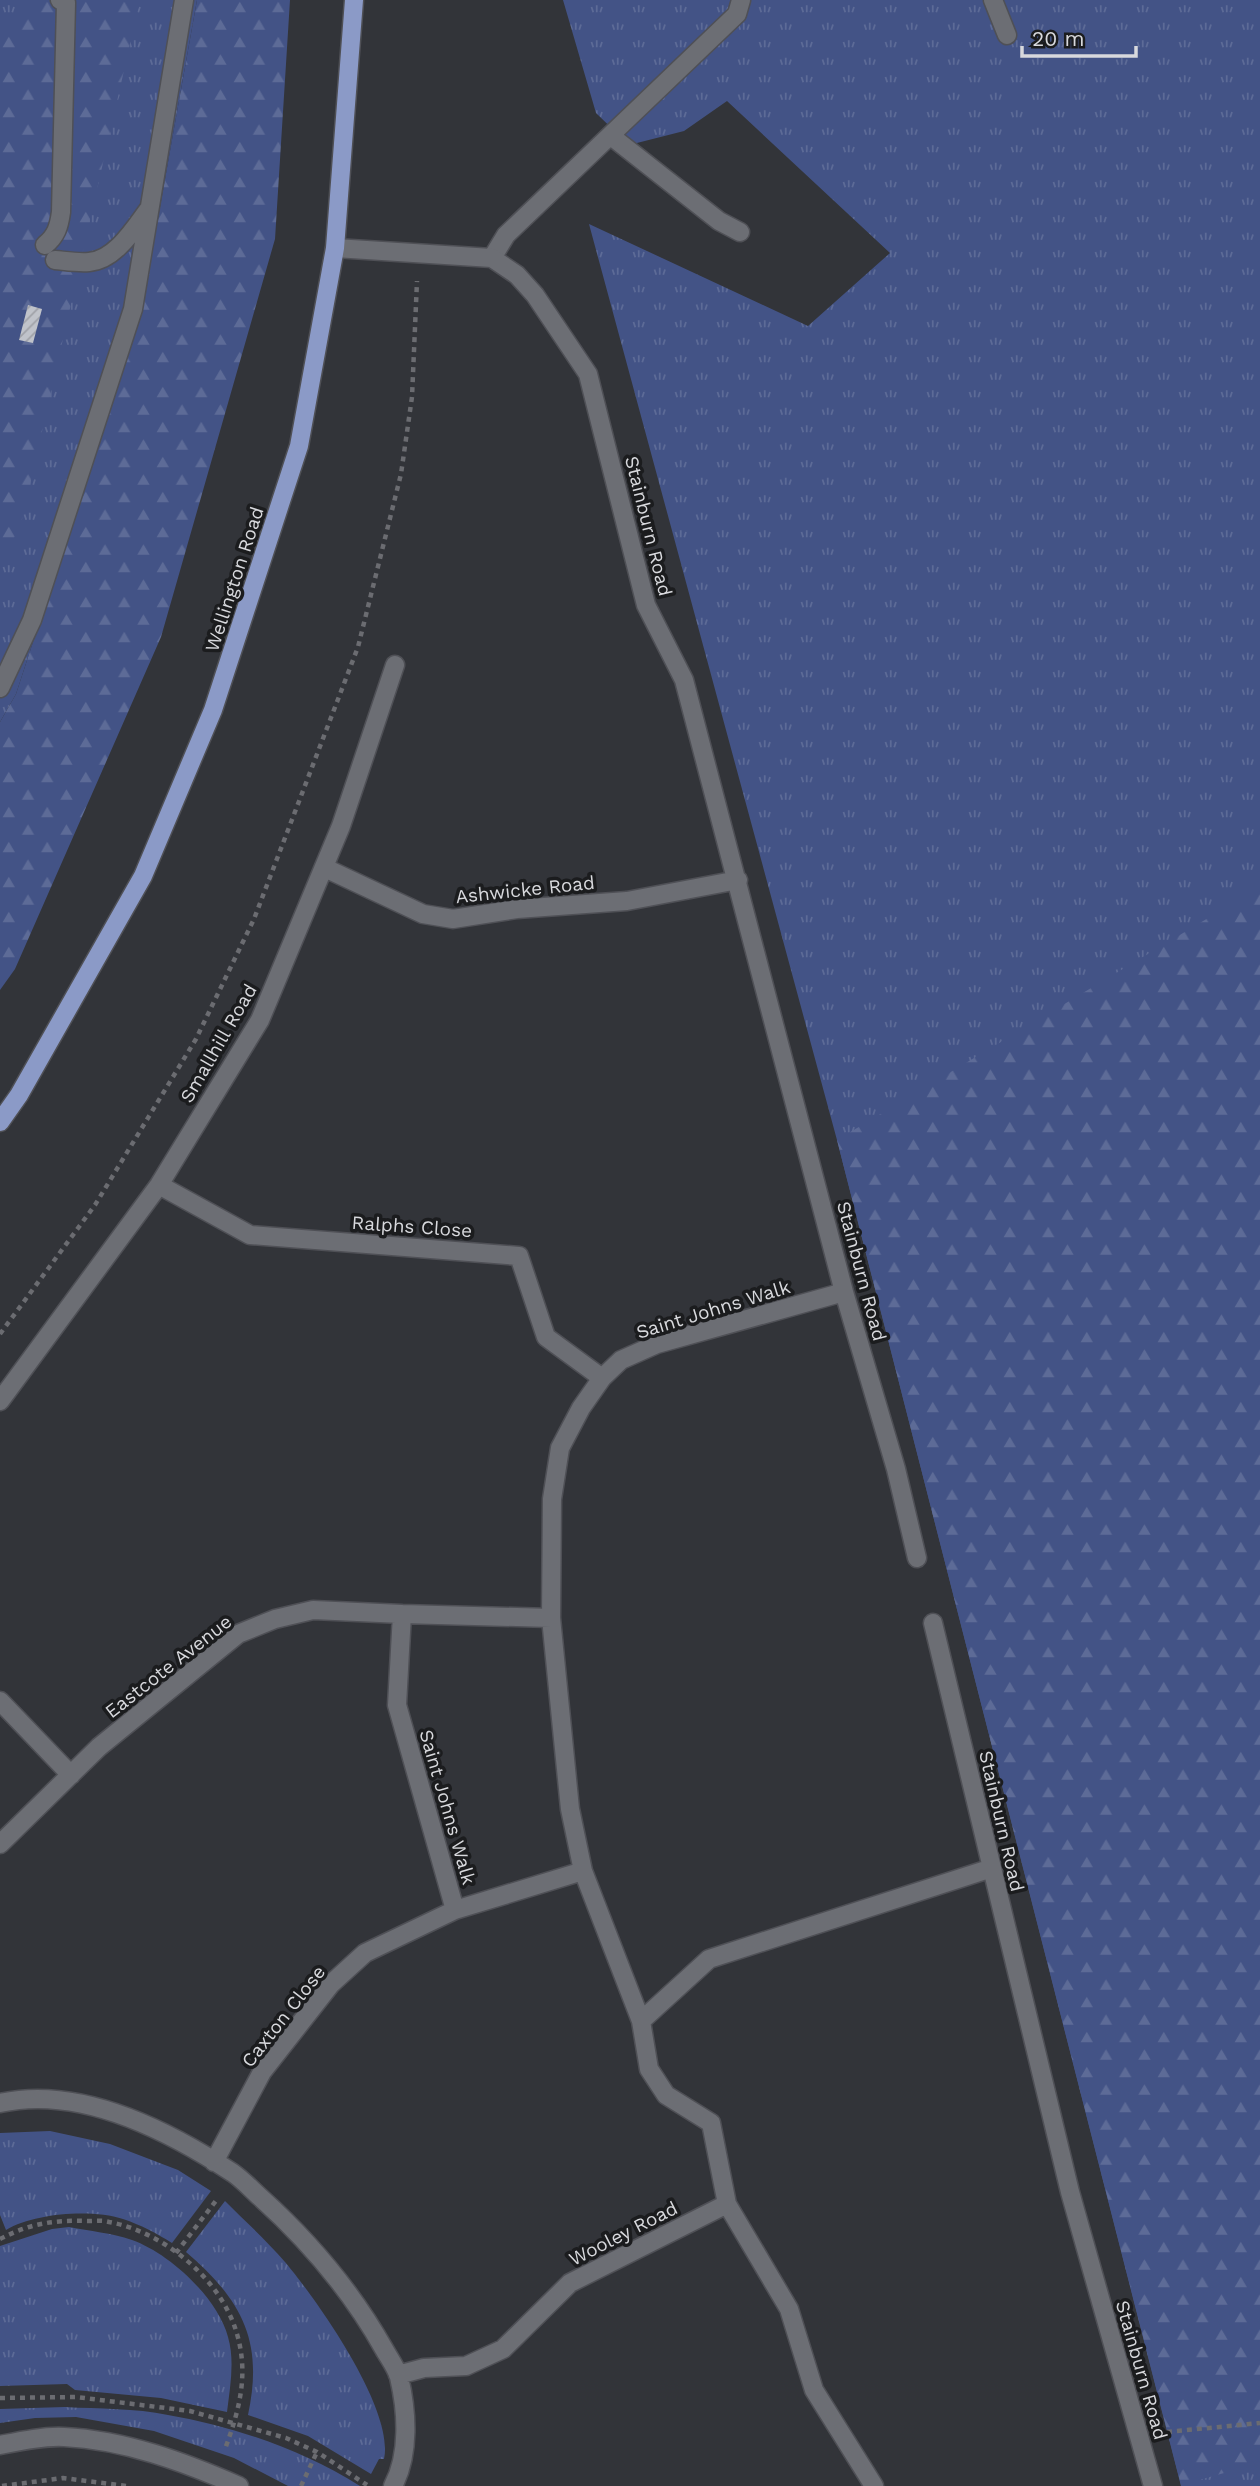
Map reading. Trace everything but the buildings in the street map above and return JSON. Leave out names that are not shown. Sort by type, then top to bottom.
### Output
[{"type":"main road","name":"Wellington Road","points":[[0,1122],[19,1095],[143,876],[213,710],[299,446],[335,248],[354,0]]},
{"type":"street","points":[[60,0],[65,3],[61,212],[50,253],[92,262],[109,254],[127,239],[150,207]]},
{"type":"street","points":[[0,688],[32,620],[133,309],[184,0]]},
{"type":"street","points":[[335,248],[492,258],[506,235],[737,14],[741,0]]},
{"type":"street","points":[[993,0],[1007,35]]},
{"type":"street","points":[[611,136],[719,221],[740,232]]},
{"type":"street","name":"Stainburn Road","points":[[492,258],[517,275],[534,295],[588,374],[646,605],[684,680],[844,1292],[896,1469],[917,1558]]},
{"type":"street","name":"Smallhill Road","points":[[0,1401],[159,1185],[260,1020],[325,868],[395,665]]},
{"type":"street","name":"Ashwicke Road","points":[[325,868],[423,914],[453,919],[517,909],[626,901],[738,880]]},
{"type":"street","name":"Ralphs Close","points":[[159,1185],[250,1235],[519,1256],[546,1337],[602,1378]]},
{"type":"street","name":"Saint Johns Walk","points":[[844,1292],[657,1344],[621,1360],[602,1378],[581,1408],[560,1448],[552,1499],[551,1618],[570,1809],[583,1871],[641,2021],[649,2069],[666,2095],[711,2123],[727,2204],[789,2309],[814,2390],[874,2486]]},
{"type":"street","name":"Eastcote Avenue","points":[[0,1844],[99,1747],[238,1634],[275,1619],[313,1611],[402,1614]]},
{"type":"street","points":[[402,1614],[551,1618]]},
{"type":"street","name":"Saint Johns Walk","points":[[402,1614],[397,1705],[455,1910]]},
{"type":"street","name":"Stainburn Road","points":[[933,1623],[1070,2192],[1153,2486]]},
{"type":"street","points":[[0,1701],[71,1775]]},
{"type":"street","points":[[641,2021],[709,1959],[992,1868]]},
{"type":"street","name":"Caxton Close","points":[[214,2162],[262,2072],[331,1984],[365,1953],[455,1910],[583,1871]]},
{"type":"street","points":[[0,2103],[12,2100],[67,2100],[119,2114],[162,2132],[234,2174],[312,2247],[374,2332],[398,2375],[407,2434],[393,2486]]},
{"type":"street","name":"Wooley Road","points":[[398,2375],[424,2368],[467,2366],[503,2349],[570,2283],[727,2204]]},
{"type":"street","points":[[0,2445],[22,2440],[63,2437],[128,2447],[173,2460],[239,2486]]},
{"type":"path","points":[[0,1334],[95,1205],[196,1039],[254,919],[358,647],[365,621],[401,474],[412,397],[415,304],[420,252]]},
{"type":"path","points":[[176,2253],[218,2197]]},
{"type":"path","points":[[0,2238],[55,2220],[109,2221],[147,2235],[176,2253],[200,2274],[224,2304],[238,2335],[242,2370],[241,2403],[235,2424]]},
{"type":"path","points":[[0,2398],[76,2397],[190,2411],[286,2438],[317,2452],[368,2486]]},
{"type":"path","points":[[1138,2434],[1260,2423]]},
{"type":"path","points":[[300,2486],[317,2452]]},
{"type":"path","points":[[2,2486],[63,2477],[127,2486]]},
{"type":"green space","points":[[0,0],[197,0],[142,308],[16,694],[0,722]]},
{"type":"green space","points":[[43,0],[140,0],[21,524],[0,566],[0,43]]},
{"type":"green space","points":[[197,0],[290,0],[275,239],[161,637],[15,969],[0,990],[0,722],[16,694],[142,308]]},
{"type":"green space","points":[[563,0],[1260,0],[1260,2486],[1181,2486],[837,1140],[589,224],[808,326],[890,253],[727,101],[684,131],[629,145],[596,113]]},
{"type":"green space","points":[[1260,887],[1260,2463],[1181,2485],[837,1140]]},
{"type":"green space","points":[[50,2131],[110,2144],[178,2170],[211,2191],[172,2243],[130,2221],[95,2214],[47,2216],[6,2230],[0,2215],[0,2133]]},
{"type":"green space","points":[[225,2201],[285,2262],[316,2302],[351,2356],[378,2413],[384,2438],[384,2459],[379,2459],[371,2474],[308,2436],[248,2415],[253,2365],[244,2324],[222,2287],[186,2252]]},
{"type":"green space","points":[[69,2227],[116,2236],[146,2246],[176,2266],[203,2293],[223,2322],[230,2346],[231,2374],[227,2412],[161,2398],[75,2390],[67,2384],[0,2386],[0,2246],[52,2229]]},
{"type":"green space","points":[[65,2407],[143,2411],[218,2426],[291,2450],[360,2486],[288,2486],[234,2458],[154,2431],[76,2417],[35,2418],[0,2423],[0,2409]]}]
